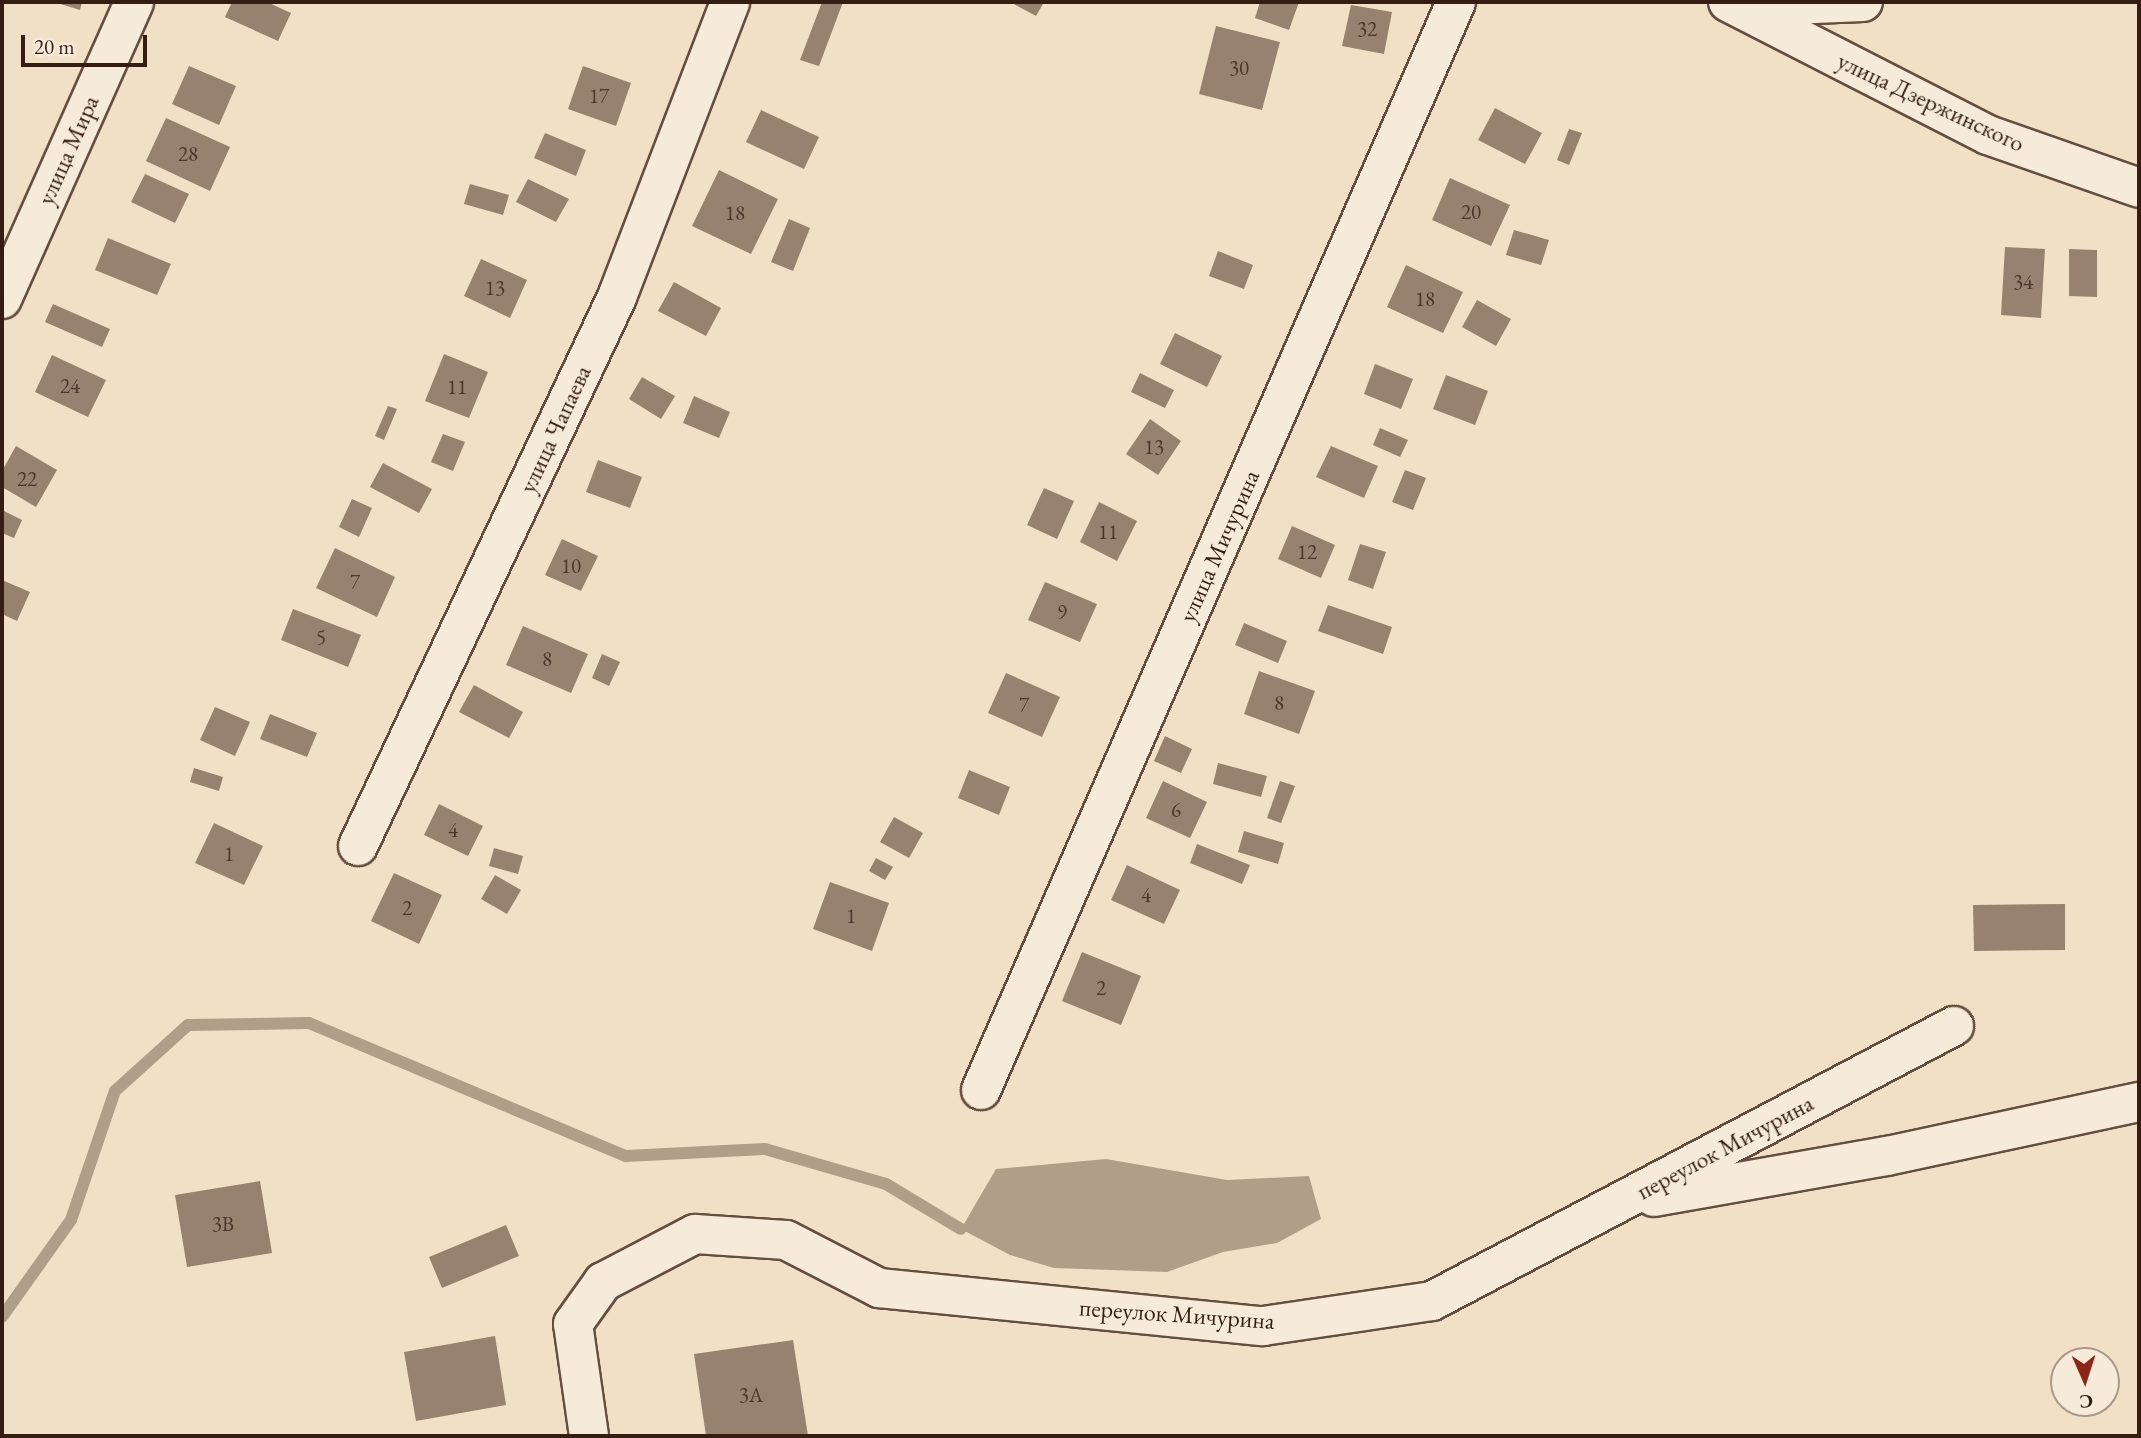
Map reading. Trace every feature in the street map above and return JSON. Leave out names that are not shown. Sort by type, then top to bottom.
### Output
[{"type":"street","name":"улица Мира","points":[[2,299],[134,2]]},
{"type":"street","name":"улица Чапаева","points":[[358,846],[617,297],[730,2]]},
{"type":"street","name":"улица Мичурина","points":[[981,1090],[1457,2]]},
{"type":"street","points":[[1734,5],[1863,2]]},
{"type":"street","name":"улица Дзержинского","points":[[1734,5],[1988,135],[2139,188]]},
{"type":"street","name":"переулок Мичурина","points":[[589,1436],[573,1325],[603,1282],[695,1234],[786,1240],[879,1288],[1263,1326],[1432,1301],[1954,1026]]},
{"type":"street","points":[[1618,1203],[1887,1156],[2139,1102]]},
{"type":"shaded area","points":[[1106,1159],[1227,1180],[1309,1176],[1321,1219],[1277,1243],[1223,1252],[1167,1272],[1054,1268],[1010,1255],[961,1229],[996,1169]]},
{"type":"building","points":[[54,2],[82,2],[80,10]]},
{"type":"building","points":[[232,2],[267,2],[291,13],[278,41],[225,17]]},
{"type":"building","points":[[822,2],[843,2],[819,66],[800,60]]},
{"type":"building","points":[[1010,2],[1044,2],[1036,16]]},
{"type":"building","points":[[1260,2],[1299,2],[1289,30],[1255,18]]},
{"type":"building","points":[[1351,5],[1392,12],[1384,54],[1342,46]]},
{"type":"building","points":[[1216,26],[1280,42],[1262,110],[1199,94]]},
{"type":"building","points":[[189,66],[236,86],[219,125],[172,104]]},
{"type":"building","points":[[583,66],[631,83],[616,126],[568,109]]},
{"type":"building","points":[[1495,108],[1542,133],[1525,164],[1478,140]]},
{"type":"building","points":[[761,110],[819,137],[804,169],[746,142]]},
{"type":"building","points":[[166,118],[230,147],[210,191],[146,161]]},
{"type":"building","points":[[1569,129],[1582,133],[1569,165],[1557,160]]},
{"type":"building","points":[[545,133],[586,150],[576,176],[534,158]]},
{"type":"building","points":[[719,170],[778,199],[751,254],[692,226]]},
{"type":"building","points":[[145,174],[189,194],[175,223],[131,202]]},
{"type":"building","points":[[1450,178],[1510,205],[1491,246],[1432,220]]},
{"type":"building","points":[[528,179],[569,199],[556,222],[516,202]]},
{"type":"building","points":[[470,184],[509,195],[503,215],[464,204]]},
{"type":"building","points":[[789,219],[810,228],[793,271],[771,262]]},
{"type":"building","points":[[1514,230],[1549,240],[1541,265],[1506,255]]},
{"type":"building","points":[[108,238],[171,264],[157,295],[95,270]]},
{"type":"building","points":[[2005,247],[2045,249],[2041,318],[2001,315]]},
{"type":"building","points":[[2069,249],[2097,250],[2097,297],[2069,296]]},
{"type":"building","points":[[1218,251],[1253,265],[1244,289],[1209,276]]},
{"type":"building","points":[[481,259],[527,280],[510,318],[464,296]]},
{"type":"building","points":[[1406,265],[1463,292],[1443,333],[1387,307]]},
{"type":"building","points":[[674,282],[721,308],[706,336],[658,311]]},
{"type":"building","points":[[1477,300],[1511,319],[1496,346],[1462,327]]},
{"type":"building","points":[[53,304],[110,329],[102,347],[45,322]]},
{"type":"building","points":[[1175,333],[1222,356],[1207,387],[1160,364]]},
{"type":"building","points":[[444,354],[488,372],[469,418],[425,401]]},
{"type":"building","points":[[52,355],[106,380],[88,417],[35,392]]},
{"type":"building","points":[[1375,364],[1413,379],[1401,409],[1364,394]]},
{"type":"building","points":[[1140,373],[1174,390],[1165,408],[1131,392]]},
{"type":"building","points":[[1446,375],[1488,391],[1475,425],[1433,409]]},
{"type":"building","points":[[642,377],[675,396],[661,419],[629,399]]},
{"type":"building","points":[[694,396],[730,412],[719,438],[683,423]]},
{"type":"building","points":[[388,406],[397,409],[384,440],[375,436]]},
{"type":"building","points":[[1150,419],[1181,441],[1158,475],[1126,454]]},
{"type":"building","points":[[1380,428],[1408,440],[1400,457],[1373,445]]},
{"type":"building","points":[[443,434],[465,442],[453,471],[431,462]]},
{"type":"building","points":[[16,446],[57,470],[36,507],[2,487],[2,471]]},
{"type":"building","points":[[1331,446],[1378,466],[1364,498],[1316,477]]},
{"type":"building","points":[[598,460],[642,477],[630,508],[586,492]]},
{"type":"building","points":[[383,463],[432,489],[419,513],[370,487]]},
{"type":"building","points":[[1405,470],[1426,478],[1413,510],[1392,502]]},
{"type":"building","points":[[1044,488],[1074,501],[1057,539],[1027,525]]},
{"type":"building","points":[[352,499],[372,508],[359,537],[339,527]]},
{"type":"building","points":[[1099,502],[1137,521],[1117,561],[1080,542]]},
{"type":"building","points":[[2,510],[22,520],[14,538],[2,533]]},
{"type":"building","points":[[1292,526],[1335,545],[1321,578],[1278,559]]},
{"type":"building","points":[[562,539],[598,556],[581,591],[545,575]]},
{"type":"building","points":[[1360,544],[1386,552],[1373,589],[1348,580]]},
{"type":"building","points":[[335,548],[395,577],[377,617],[316,588]]},
{"type":"building","points":[[2,580],[30,592],[17,621],[2,614]]},
{"type":"building","points":[[1045,582],[1097,604],[1080,642],[1028,620]]},
{"type":"building","points":[[1328,605],[1392,627],[1383,654],[1318,631]]},
{"type":"building","points":[[293,609],[361,635],[348,667],[281,640]]},
{"type":"building","points":[[1244,623],[1287,641],[1278,663],[1235,645]]},
{"type":"building","points":[[523,626],[588,654],[571,693],[506,665]]},
{"type":"building","points":[[602,654],[620,662],[609,686],[592,678]]},
{"type":"building","points":[[1259,671],[1315,691],[1299,734],[1244,714]]},
{"type":"building","points":[[1006,673],[1060,697],[1042,737],[988,713]]},
{"type":"building","points":[[474,685],[523,712],[509,738],[459,712]]},
{"type":"building","points":[[215,707],[250,722],[235,756],[200,740]]},
{"type":"building","points":[[270,714],[317,733],[307,757],[260,739]]},
{"type":"building","points":[[1165,736],[1192,749],[1181,773],[1154,761]]},
{"type":"building","points":[[1218,763],[1267,776],[1261,797],[1213,784]]},
{"type":"building","points":[[194,768],[223,777],[219,791],[190,782]]},
{"type":"building","points":[[969,770],[1010,787],[999,815],[958,798]]},
{"type":"building","points":[[1163,781],[1207,802],[1190,838],[1146,818]]},
{"type":"building","points":[[1280,781],[1295,786],[1281,823],[1267,818]]},
{"type":"building","points":[[439,804],[483,826],[468,856],[424,835]]},
{"type":"building","points":[[894,817],[923,833],[909,858],[880,842]]},
{"type":"building","points":[[214,823],[263,846],[244,885],[195,863]]},
{"type":"building","points":[[1244,831],[1284,843],[1278,864],[1238,852]]},
{"type":"building","points":[[1197,844],[1250,865],[1242,884],[1190,863]]},
{"type":"building","points":[[494,848],[523,856],[518,874],[489,866]]},
{"type":"building","points":[[876,858],[893,867],[885,880],[869,871]]},
{"type":"building","points":[[1127,865],[1180,890],[1164,924],[1111,900]]},
{"type":"building","points":[[394,873],[442,895],[419,944],[371,921]]},
{"type":"building","points":[[495,875],[521,890],[507,914],[481,899]]},
{"type":"building","points":[[830,882],[889,903],[872,951],[813,929]]},
{"type":"building","points":[[2065,904],[2065,950],[1974,951],[1973,905]]},
{"type":"building","points":[[1082,952],[1141,976],[1121,1025],[1062,1001]]},
{"type":"building","points":[[260,1181],[272,1253],[187,1267],[175,1195]]},
{"type":"building","points":[[506,1225],[519,1256],[442,1288],[429,1257]]},
{"type":"building","points":[[495,1336],[506,1405],[416,1421],[404,1352]]},
{"type":"building","points":[[793,1340],[808,1436],[706,1436],[694,1354]]},
{"type":"waterway","points":[[2,1317],[71,1220],[115,1091],[188,1025],[309,1023],[626,1156],[765,1149],[886,1184],[961,1229]]}]
